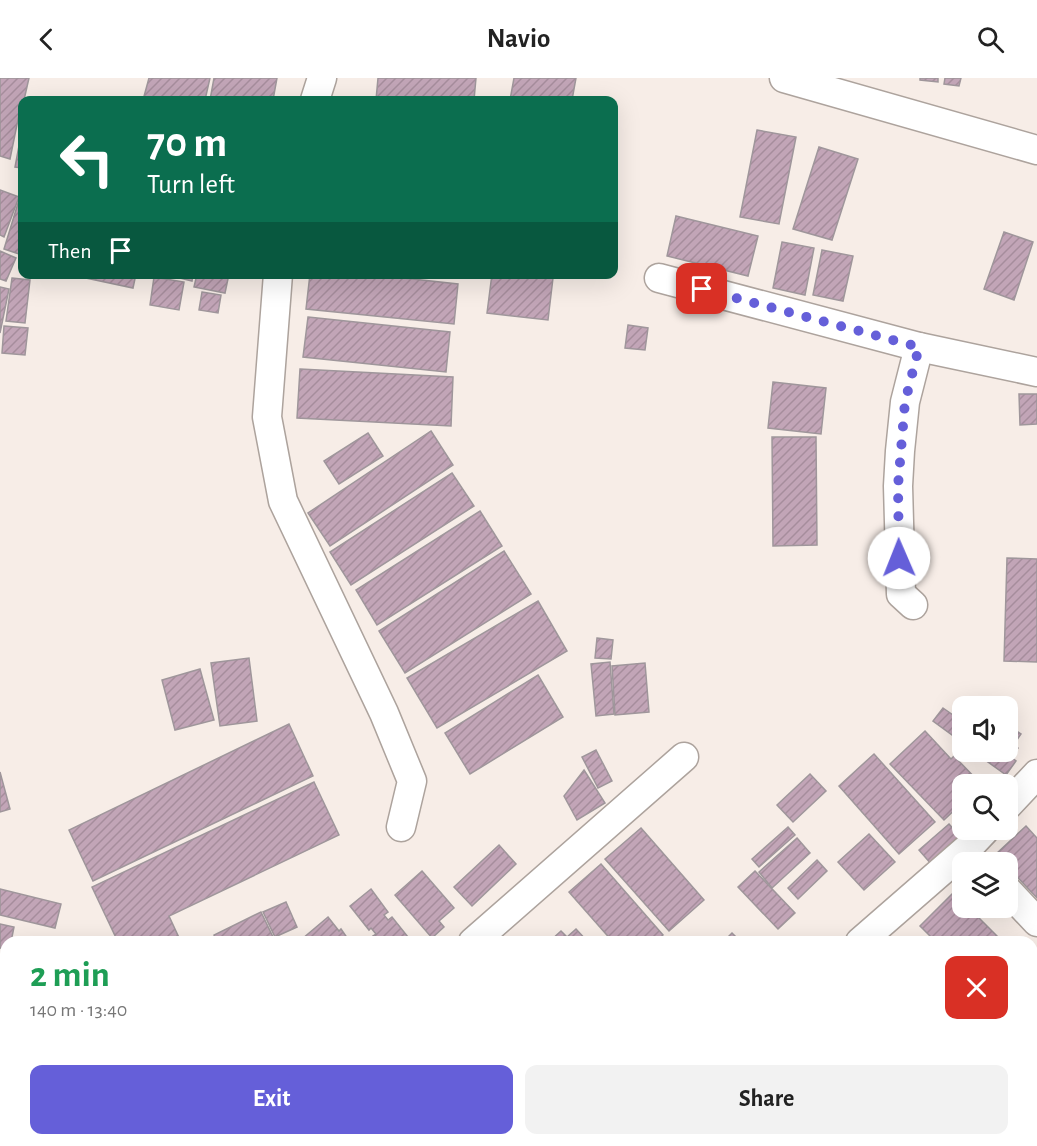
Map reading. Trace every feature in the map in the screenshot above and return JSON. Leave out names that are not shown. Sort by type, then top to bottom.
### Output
[{"type":"street","points":[[316,96],[322,78]]},
{"type":"street","points":[[784,78],[1037,150]]},
{"type":"street","points":[[659,278],[919,347],[1037,372]]},
{"type":"street","points":[[278,279],[267,417],[283,501],[384,713],[412,781],[401,827]]},
{"type":"street","points":[[913,605],[901,594],[898,486],[905,402],[919,347]]},
{"type":"street","points":[[480,936],[684,757]]},
{"type":"street","points":[[1018,794],[1037,774]]},
{"type":"street","points":[[867,936],[978,847]]},
{"type":"street","points":[[1018,902],[1037,922]]},
{"type":"building","points":[[0,78],[29,78],[25,96],[18,96],[18,120],[10,159],[0,156]]},
{"type":"building","points":[[149,78],[210,78],[206,96],[144,96]]},
{"type":"building","points":[[214,78],[277,78],[274,96],[211,96]]},
{"type":"building","points":[[378,78],[476,78],[474,96],[376,96]]},
{"type":"building","points":[[514,78],[576,78],[573,96],[511,96]]},
{"type":"building","points":[[920,78],[938,78],[938,82],[920,80]]},
{"type":"building","points":[[945,78],[961,78],[959,86],[944,84]]},
{"type":"building","points":[[757,130],[796,137],[779,224],[740,217]]},
{"type":"building","points":[[819,147],[858,159],[832,240],[793,229]]},
{"type":"building","points":[[18,151],[18,167],[15,167]]},
{"type":"building","points":[[0,190],[18,197],[18,200],[4,237],[0,235]]},
{"type":"building","points":[[18,203],[18,254],[4,249]]},
{"type":"building","points":[[676,216],[758,236],[748,276],[667,256]]},
{"type":"building","points":[[1004,232],[1033,242],[1014,300],[984,289]]},
{"type":"building","points":[[782,242],[814,248],[805,295],[773,288]]},
{"type":"building","points":[[822,250],[853,256],[843,301],[813,295]]},
{"type":"building","points":[[0,251],[16,258],[6,281],[0,279]]},
{"type":"building","points":[[12,278],[30,280],[25,323],[6,321]]},
{"type":"building","points":[[91,279],[135,279],[133,288]]},
{"type":"building","points":[[154,279],[184,282],[179,310],[150,305]]},
{"type":"building","points":[[196,279],[228,279],[225,293],[194,287]]},
{"type":"building","points":[[309,279],[412,279],[458,284],[454,324],[306,309]]},
{"type":"building","points":[[491,279],[553,279],[548,320],[487,313]]},
{"type":"building","points":[[0,287],[9,289],[0,333]]},
{"type":"building","points":[[202,292],[221,295],[218,313],[199,310]]},
{"type":"building","points":[[308,317],[450,332],[446,372],[303,357]]},
{"type":"building","points":[[628,325],[648,328],[645,350],[625,348]]},
{"type":"building","points":[[4,326],[28,328],[25,355],[2,353]]},
{"type":"building","points":[[300,369],[453,377],[451,426],[297,418]]},
{"type":"building","points":[[773,382],[826,388],[821,434],[768,428]]},
{"type":"building","points":[[1019,394],[1037,394],[1037,424],[1020,425]]},
{"type":"building","points":[[431,431],[453,465],[330,546],[308,513]]},
{"type":"building","points":[[368,433],[383,456],[339,484],[324,461]]},
{"type":"building","points":[[772,437],[816,437],[817,545],[773,546]]},
{"type":"building","points":[[452,473],[474,506],[351,585],[330,552]]},
{"type":"building","points":[[480,511],[502,546],[377,625],[356,590]]},
{"type":"building","points":[[504,551],[531,594],[405,673],[379,631]]},
{"type":"building","points":[[1007,558],[1037,559],[1037,662],[1004,661]]},
{"type":"building","points":[[538,601],[567,651],[437,728],[407,678]]},
{"type":"building","points":[[597,638],[613,640],[611,659],[595,658]]},
{"type":"building","points":[[249,658],[257,721],[220,726],[211,663]]},
{"type":"building","points":[[610,662],[614,714],[596,716],[591,664]]},
{"type":"building","points":[[645,663],[649,712],[615,715],[612,666]]},
{"type":"building","points":[[200,669],[214,720],[175,730],[162,680]]},
{"type":"building","points":[[538,675],[563,717],[470,774],[445,733]]},
{"type":"building","points":[[943,708],[952,714],[952,735],[933,721]]},
{"type":"building","points":[[289,724],[313,776],[93,881],[69,830]]},
{"type":"building","points":[[925,731],[952,758],[952,762],[960,762],[971,774],[952,774],[952,812],[944,820],[890,764]]},
{"type":"building","points":[[596,750],[612,781],[598,788],[582,757]]},
{"type":"building","points":[[874,754],[935,822],[899,854],[839,786]]},
{"type":"building","points":[[988,762],[1015,762],[1005,774]]},
{"type":"building","points":[[584,770],[605,803],[577,820],[564,796]]},
{"type":"building","points":[[0,772],[10,809],[0,812]]},
{"type":"building","points":[[810,774],[826,791],[793,822],[777,805]]},
{"type":"building","points":[[314,782],[339,835],[169,916],[178,936],[115,936],[92,887]]},
{"type":"building","points":[[949,824],[952,827],[952,840],[961,840],[932,865],[919,850]]},
{"type":"building","points":[[1026,826],[1037,838],[1037,898],[1018,878],[1018,852],[998,852],[1011,840],[1018,840],[1018,833]]},
{"type":"building","points":[[788,827],[795,835],[759,867],[752,859]]},
{"type":"building","points":[[641,828],[704,900],[669,931],[605,859]]},
{"type":"building","points":[[869,834],[895,862],[864,890],[838,862]]},
{"type":"building","points":[[797,838],[810,853],[772,888],[759,872]]},
{"type":"building","points":[[499,845],[516,864],[472,906],[454,887]]},
{"type":"building","points":[[817,860],[827,871],[798,899],[788,888]]},
{"type":"building","points":[[601,864],[663,935],[608,936],[569,892]]},
{"type":"building","points":[[422,871],[454,908],[439,921],[444,927],[434,936],[430,936],[395,895]]},
{"type":"building","points":[[755,871],[795,913],[778,929],[738,887]]},
{"type":"building","points":[[0,889],[61,904],[55,928],[0,915]]},
{"type":"building","points":[[371,889],[388,912],[384,915],[388,920],[392,917],[407,936],[373,936],[376,934],[371,928],[369,930],[350,906]]},
{"type":"building","points":[[952,894],[952,918],[979,918],[997,936],[930,936],[920,926]]},
{"type":"building","points":[[286,902],[297,927],[275,936],[263,912]]},
{"type":"building","points":[[261,912],[273,936],[214,936]]},
{"type":"building","points":[[328,917],[346,936],[306,936]]},
{"type":"building","points":[[0,924],[14,927],[12,936],[0,936]]},
{"type":"building","points":[[576,929],[582,936],[568,936]]},
{"type":"building","points":[[561,931],[566,936],[556,936]]},
{"type":"route","points":[[702,289],[919,347],[905,402],[900,451],[899,558]]}]
